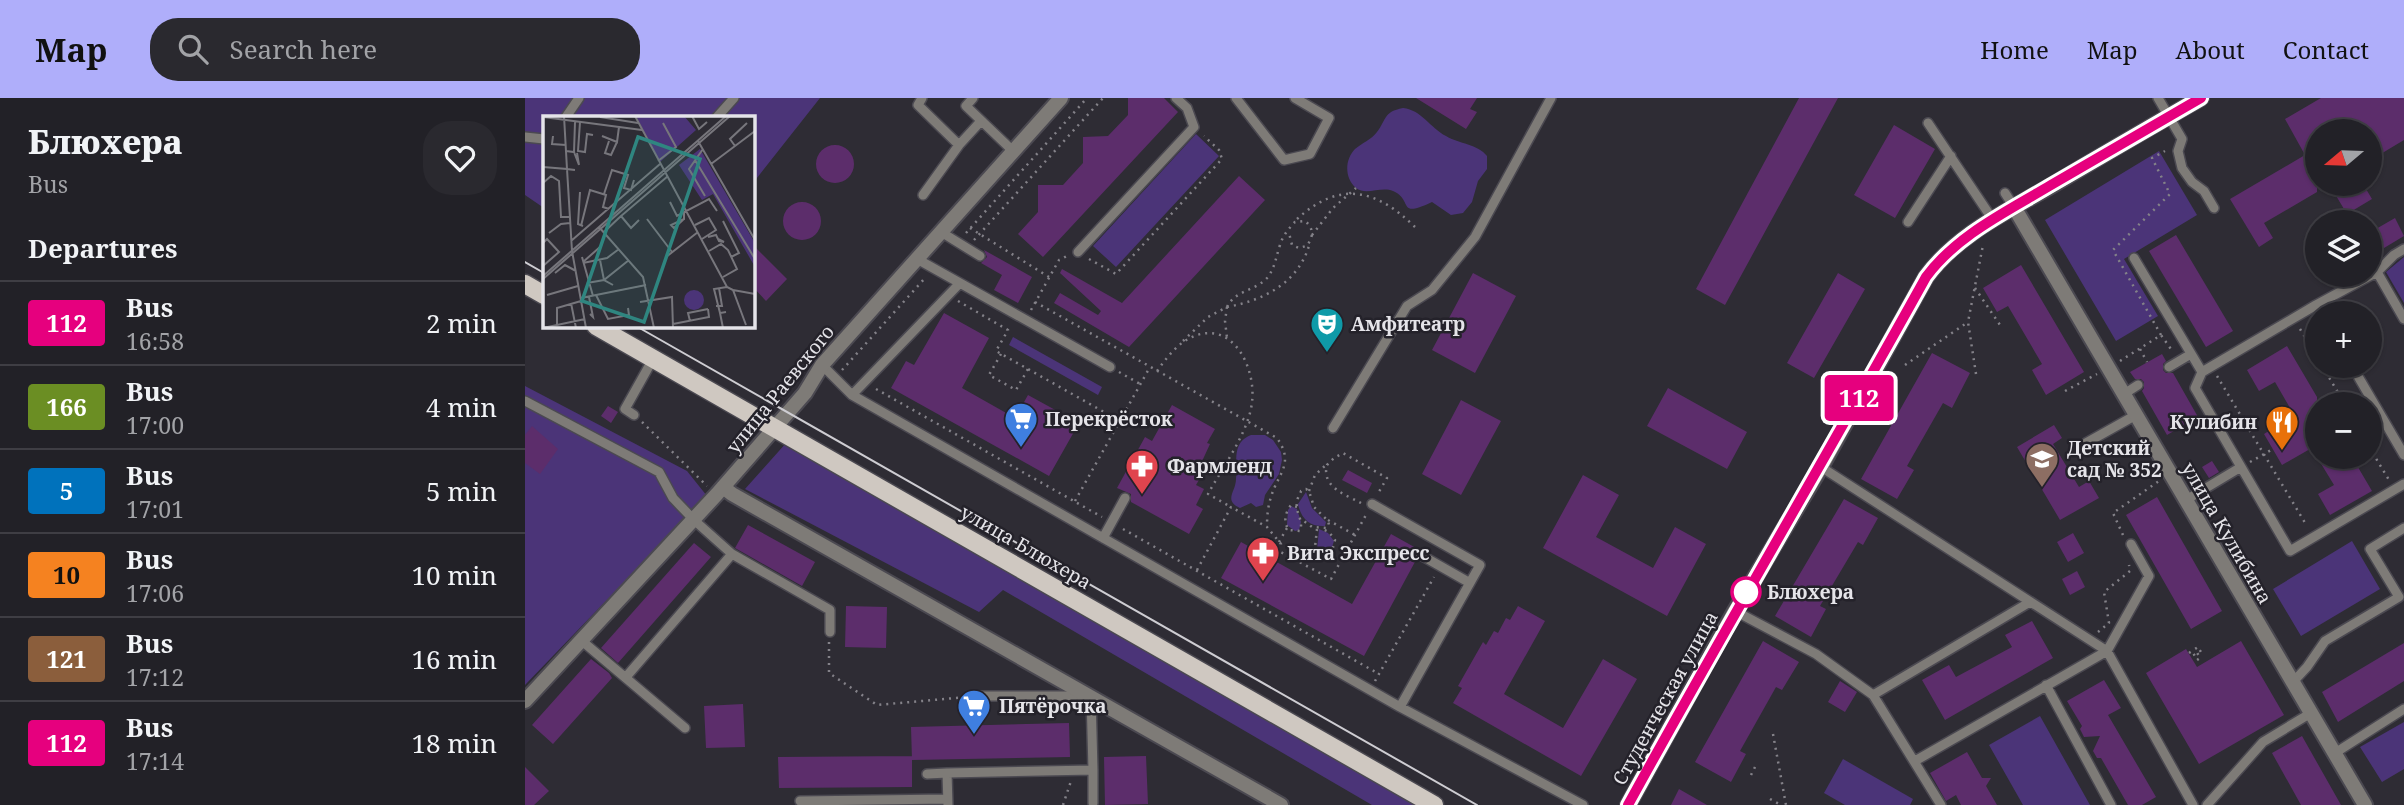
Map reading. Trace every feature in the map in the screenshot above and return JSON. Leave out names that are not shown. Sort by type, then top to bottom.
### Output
[{"type":"main road","points":[[525,284],[543,294]]},
{"type":"main road","name":"улица Блюхера","points":[[598,327],[1434,805]]},
{"type":"street","name":"улица Раевского","points":[[525,701],[694,520],[717,488],[805,393],[823,365],[1061,98]]},
{"type":"street","name":"Студенческая улица","points":[[1628,805],[1735,611],[1821,467],[1926,277],[1939,259],[1956,243],[2014,207],[2201,98]]},
{"type":"street","name":"улица Кулибина","points":[[2014,207],[2365,805]]},
{"type":"street","points":[[717,488],[732,494],[1281,805]]},
{"type":"lane","points":[[567,116],[579,98]]},
{"type":"lane","points":[[718,116],[734,98]]},
{"type":"lane","points":[[922,98],[918,105],[959,145]]},
{"type":"lane","points":[[957,98],[1013,151]]},
{"type":"lane","points":[[965,106],[973,98]]},
{"type":"lane","points":[[1078,252],[1194,127],[1187,108],[1176,98]]},
{"type":"lane","points":[[1236,98],[1284,160],[1310,154],[1329,118],[1295,98]]},
{"type":"lane","points":[[1333,428],[1407,306],[1432,290],[1475,237],[1551,98]]},
{"type":"lane","points":[[2158,98],[2182,139],[2178,151],[2182,168],[2192,182],[2204,191],[2214,208]]},
{"type":"lane","points":[[923,195],[959,145],[981,121]]},
{"type":"lane","points":[[1928,123],[1993,220]]},
{"type":"lane","points":[[525,137],[543,139]]},
{"type":"lane","points":[[1907,222],[1951,156]]},
{"type":"lane","points":[[2005,193],[2014,207]]},
{"type":"lane","points":[[941,232],[980,256]]},
{"type":"lane","points":[[2382,267],[2394,255],[2404,250]]},
{"type":"lane","points":[[2134,258],[2202,372]]},
{"type":"lane","points":[[917,259],[1111,368]]},
{"type":"lane","points":[[2382,281],[2404,319]]},
{"type":"lane","points":[[852,395],[960,283]]},
{"type":"lane","points":[[2332,301],[2353,287]]},
{"type":"lane","points":[[929,315],[939,320]]},
{"type":"lane","points":[[2305,317],[2202,372],[2195,388],[2290,551],[2404,484]]},
{"type":"lane","points":[[2169,367],[2191,354]]},
{"type":"lane","points":[[634,415],[625,409],[653,359]]},
{"type":"lane","points":[[823,365],[852,395],[1400,707],[1583,805]]},
{"type":"lane","points":[[2359,378],[2404,455]]},
{"type":"lane","points":[[2124,394],[2139,385]]},
{"type":"lane","points":[[525,401],[659,472],[673,498],[732,554],[829,610],[829,632]]},
{"type":"lane","points":[[2086,443],[2136,415]]},
{"type":"lane","points":[[1821,467],[2107,652],[2193,805]]},
{"type":"lane","points":[[2186,500],[2241,467]]},
{"type":"lane","points":[[1103,538],[1125,498]]},
{"type":"lane","points":[[1372,504],[1480,565],[1400,707]]},
{"type":"lane","points":[[2293,682],[2325,641],[2399,597],[2370,549],[2404,528]]},
{"type":"lane","points":[[1915,761],[2107,652],[2149,576],[2128,545]]},
{"type":"lane","points":[[626,677],[732,554]]},
{"type":"lane","points":[[1419,555],[1470,583]]},
{"type":"lane","points":[[1873,695],[2030,602]]},
{"type":"lane","points":[[1735,611],[1816,654],[1873,695],[1941,805]]},
{"type":"lane","points":[[582,641],[685,728]]},
{"type":"lane","points":[[2046,685],[2111,805]]},
{"type":"lane","points":[[980,696],[1091,696],[1093,803]]},
{"type":"lane","points":[[2335,753],[2404,709]]},
{"type":"lane","points":[[2207,805],[2263,741],[2311,713]]},
{"type":"lane","points":[[927,774],[1093,770]]},
{"type":"lane","points":[[800,801],[947,802],[947,774]]},
{"type":"path","points":[[967,248],[1103,98]]},
{"type":"path","points":[[1026,320],[1059,260],[1078,252],[1116,274],[1222,159],[1219,150],[1194,127]]},
{"type":"path","points":[[2165,152],[2152,158],[2169,194],[2113,250],[2161,335],[2179,361]]},
{"type":"path","points":[[1289,233],[1290,242],[1295,247],[1306,246],[1328,214],[1356,188]]},
{"type":"path","points":[[1228,339],[1225,321],[1227,307],[1234,297],[1255,288],[1267,277],[1276,261],[1281,241],[1294,222],[1319,203],[1349,194],[1362,194],[1379,199],[1396,209],[1415,227]]},
{"type":"path","points":[[1157,371],[1208,317],[1227,307],[1267,295],[1300,269],[1311,237],[1308,223],[1302,220],[1294,222]]},
{"type":"path","points":[[970,228],[1049,277]]},
{"type":"path","points":[[1976,374],[1968,322],[1983,245]]},
{"type":"path","points":[[1975,288],[2000,325]]},
{"type":"path","points":[[947,296],[1008,330],[996,351],[1000,354],[1120,421]]},
{"type":"path","points":[[1035,302],[1277,438],[1285,458],[1284,472],[1271,495],[1267,527]]},
{"type":"path","points":[[1905,365],[1968,322]]},
{"type":"path","points":[[2300,329],[2305,337]]},
{"type":"path","points":[[1179,346],[1206,333],[1219,335],[1228,339],[1245,358],[1252,378],[1253,398],[1248,421],[1208,495],[1267,527],[1279,542]]},
{"type":"path","points":[[2116,363],[2161,335]]},
{"type":"path","points":[[2140,349],[2147,362]]},
{"type":"path","points":[[1000,354],[989,375],[1016,390],[1028,369]]},
{"type":"path","points":[[1075,501],[1150,366]]},
{"type":"path","points":[[1111,368],[1140,384]]},
{"type":"path","points":[[2065,391],[2097,374]]},
{"type":"path","points":[[2219,377],[2311,532]]},
{"type":"path","points":[[634,415],[717,488]]},
{"type":"path","points":[[2241,467],[2273,449]]},
{"type":"path","points":[[1320,528],[1329,525],[1314,507],[1309,491],[1317,471],[1343,453],[1387,478],[1372,504]]},
{"type":"path","points":[[1297,507],[1291,505],[1287,510],[1287,528],[1277,550],[1331,579],[1370,508],[1331,485],[1325,472],[1329,462]]},
{"type":"path","points":[[2382,469],[2391,484]]},
{"type":"path","points":[[2128,545],[2113,513],[2159,481]]},
{"type":"path","points":[[1287,528],[1300,531],[1301,519],[1297,507],[1301,491],[1309,491]]},
{"type":"path","points":[[1197,570],[1231,507]]},
{"type":"path","points":[[1325,518],[1355,535]]},
{"type":"path","points":[[1301,519],[1312,527],[1320,528],[1329,532],[1335,540],[1332,551],[1323,554],[1318,553],[1315,547],[1320,528]]},
{"type":"path","points":[[2090,640],[2109,622],[2104,592],[2130,571],[2127,559]]},
{"type":"path","points":[[1370,690],[1440,566]]},
{"type":"path","points":[[829,632],[829,673],[877,705],[980,696]]},
{"type":"path","points":[[2189,653],[2192,651],[2197,660],[2200,658],[2195,649],[2198,648],[2201,652]]},
{"type":"path","points":[[1773,734],[1786,805]]},
{"type":"path","points":[[1751,775],[1756,765]]},
{"type":"path","points":[[1063,805],[1074,770]]},
{"type":"path","points":[[1770,799],[1781,805]]},
{"type":"shaded area","points":[[525,98],[820,98],[754,182],[754,116],[543,116],[543,207],[525,195]]},
{"type":"shaded area","points":[[1403,108],[1421,116],[1440,133],[1479,149],[1487,156],[1487,169],[1478,181],[1472,202],[1463,213],[1451,215],[1432,202],[1414,209],[1409,208],[1393,191],[1360,190],[1349,179],[1349,158],[1355,149],[1375,135],[1389,114]]},
{"type":"shaded area","points":[[1196,134],[1219,156],[1116,267],[1093,246]]},
{"type":"shaded area","points":[[2159,151],[2197,215],[2124,259],[2158,316],[2116,341],[2045,220]]},
{"type":"shaded area","points":[[2404,257],[2404,303],[2386,272]]},
{"type":"shaded area","points":[[1013,337],[1102,387],[1098,395],[1009,345]]},
{"type":"shaded area","points":[[525,386],[687,471],[707,496],[525,685]]},
{"type":"shaded area","points":[[1251,435],[1265,435],[1273,440],[1281,452],[1282,460],[1279,474],[1265,495],[1263,505],[1256,507],[1251,503],[1240,508],[1231,499],[1237,454],[1241,443]]},
{"type":"shaded area","points":[[787,442],[1416,805],[1372,805],[1003,590],[979,612],[745,489]]},
{"type":"shaded area","points":[[1306,492],[1312,508],[1326,522],[1325,526],[1307,521],[1301,514],[1298,504]]},
{"type":"shaded area","points":[[1291,506],[1297,509],[1301,522],[1299,530],[1295,531],[1287,525],[1288,510]]},
{"type":"shaded area","points":[[1319,529],[1328,533],[1334,541],[1331,550],[1323,553],[1317,550]]},
{"type":"shaded area","points":[[2352,541],[2380,589],[2301,636],[2273,589]]},
{"type":"shaded area","points":[[2040,716],[2090,805],[2023,805],[1989,745]]},
{"type":"shaded area","points":[[2404,722],[2404,769],[2382,782],[2360,747]]},
{"type":"shaded area","points":[[1843,759],[1913,799],[1910,805],[1845,805],[1824,793]]},
{"type":"building","points":[[1128,98],[1164,98],[1178,112],[1043,257],[1018,234],[1038,212],[1038,185],[1063,185],[1083,163],[1083,137],[1108,136],[1128,115]]},
{"type":"building","points":[[1416,98],[1477,98],[1470,109],[1477,112],[1466,129]]},
{"type":"building","points":[[1799,98],[1838,98],[1725,305],[1696,289]]},
{"type":"building","points":[[2321,98],[2404,98],[2404,140],[2382,153],[2382,119],[2305,119],[2305,155],[2285,119]]},
{"type":"building","points":[[1894,125],[1935,149],[1895,218],[1854,195]]},
{"type":"building","points":[[835,145],[848,151],[854,164],[848,177],[835,183],[822,177],[816,164],[822,151]]},
{"type":"building","points":[[2305,155],[2305,196],[2310,196],[2264,223],[2273,238],[2259,247],[2230,199]]},
{"type":"building","points":[[1239,176],[1265,200],[1129,347],[1054,303],[1060,293],[1098,315],[1101,311],[1060,273],[1062,269],[1122,303]]},
{"type":"building","points":[[2336,196],[2370,196],[2372,199],[2354,210],[2345,210]]},
{"type":"building","points":[[802,202],[815,208],[821,221],[815,234],[802,240],[789,234],[783,221],[789,208]]},
{"type":"building","points":[[2395,218],[2404,236],[2382,249],[2382,226]]},
{"type":"building","points":[[2176,235],[2233,331],[2206,347],[2149,251]]},
{"type":"building","points":[[754,246],[787,279],[766,301],[754,288]]},
{"type":"building","points":[[984,250],[1032,277],[1018,303],[994,290],[1002,275],[981,263],[987,257]]},
{"type":"building","points":[[2021,265],[2084,372],[2046,395],[2032,370],[2042,364],[2008,306],[1997,312],[1983,288]]},
{"type":"building","points":[[1473,273],[1516,296],[1475,373],[1432,350]]},
{"type":"building","points":[[1838,273],[1865,289],[1814,378],[1787,363]]},
{"type":"building","points":[[944,313],[989,338],[962,388],[1015,418],[1028,395],[1079,423],[1049,476],[891,388],[906,361],[914,365]]},
{"type":"building","points":[[2287,346],[2314,392],[2305,392],[2305,452],[2282,465],[2264,434],[2294,415],[2275,382],[2259,391],[2247,370]]},
{"type":"building","points":[[1932,353],[1970,373],[1952,408],[1943,403],[1907,466],[1914,470],[1897,499],[1861,479]]},
{"type":"building","points":[[2162,354],[2166,361],[2163,370],[2173,373],[2198,417],[2167,435],[2142,391],[2144,382],[2135,379],[2130,372]]},
{"type":"building","points":[[1668,388],[1747,432],[1727,469],[1647,426]]},
{"type":"building","points":[[1461,400],[1501,421],[1461,495],[1422,474]]},
{"type":"building","points":[[1172,405],[1215,429],[1198,470],[1203,473],[1196,485],[1204,489],[1196,505],[1203,509],[1189,534],[1131,502],[1131,494],[1117,488],[1145,437],[1152,441]]},
{"type":"building","points":[[608,406],[618,412],[611,423],[601,416]]},
{"type":"building","points":[[2054,425],[2062,438],[2053,444],[2079,487],[2089,481],[2099,498],[2060,520],[2017,447]]},
{"type":"building","points":[[532,426],[558,449],[540,474],[525,463],[525,435]]},
{"type":"building","points":[[2212,461],[2219,472],[2209,478],[2202,467]]},
{"type":"building","points":[[2324,469],[2359,469],[2372,491],[2330,515],[2318,494],[2334,485]]},
{"type":"building","points":[[1348,470],[1372,483],[1367,493],[1342,480]]},
{"type":"building","points":[[1583,475],[1619,495],[1596,537],[1653,568],[1675,527],[1706,544],[1667,616],[1543,548]]},
{"type":"building","points":[[2157,497],[2222,611],[2191,629],[2126,515]]},
{"type":"building","points":[[1844,499],[1878,518],[1863,545],[1858,542],[1820,606],[1826,609],[1811,637],[1775,616]]},
{"type":"building","points":[[748,525],[815,562],[802,586],[735,548]]},
{"type":"building","points":[[2073,533],[2084,553],[2068,562],[2057,542]]},
{"type":"building","points":[[1391,534],[1416,548],[1412,553],[1416,560],[1364,656],[1221,578],[1241,542],[1352,604]]},
{"type":"building","points":[[694,543],[711,557],[618,663],[601,648]]},
{"type":"building","points":[[2077,571],[2085,587],[2070,595],[2062,579]]},
{"type":"building","points":[[846,606],[887,607],[886,648],[845,647]]},
{"type":"building","points":[[1518,606],[1545,621],[1504,694],[1563,728],[1603,659],[1637,679],[1581,776],[1453,703],[1462,688],[1458,686],[1483,642],[1486,645],[1494,631],[1498,633],[1506,618],[1510,620]]},
{"type":"building","points":[[2032,621],[2053,658],[1945,720],[1922,680],[1949,665],[1956,677],[2012,647],[2005,635]]},
{"type":"building","points":[[1763,641],[1799,662],[1782,690],[1776,687],[1740,751],[1746,754],[1731,782],[1695,762]]},
{"type":"building","points":[[2241,641],[2284,715],[2199,764],[2146,673],[2186,649],[2197,667]]},
{"type":"building","points":[[2404,643],[2404,681],[2338,722],[2322,692]]},
{"type":"building","points":[[591,659],[612,678],[553,744],[532,725]]},
{"type":"building","points":[[2104,680],[2121,708],[2108,715],[2156,797],[2142,805],[2128,805],[2101,758],[2097,758],[2093,751],[2100,736],[2084,737],[2080,729],[2082,726],[2067,701]]},
{"type":"building","points":[[1840,681],[1857,692],[1845,712],[1828,702]]},
{"type":"building","points":[[743,704],[745,747],[706,748],[704,706]]},
{"type":"building","points":[[1069,723],[1070,757],[912,760],[911,727]]},
{"type":"building","points":[[2302,736],[2341,805],[2301,805],[2272,753]]},
{"type":"building","points":[[1967,752],[1982,778],[1991,778],[1986,786],[1997,805],[1961,805],[1956,795],[1946,801],[1930,773]]},
{"type":"building","points":[[912,756],[912,787],[779,788],[778,757]]},
{"type":"building","points":[[1146,756],[1148,804],[1105,805],[1104,757]]},
{"type":"building","points":[[525,767],[549,791],[534,805],[525,805]]},
{"type":"building","points":[[1679,789],[1707,805],[1671,805]]},
{"type":"tram line","points":[[525,262],[543,272]]},
{"type":"tram line","points":[[638,327],[1477,805]]},
{"type":"bus line","name":"112","points":[[1628,805],[1735,611],[1821,467],[1926,277],[1939,259],[1956,243],[2014,207],[2201,98]]},
{"type":"place","name":"Амфитеатр","points":[[1327,354]]},
{"type":"place","name":"Перекрёсток","points":[[1021,449]]},
{"type":"place","name":"Кулибин","points":[[2282,452]]},
{"type":"place","name":"Детский сад № 352","points":[[2042,489]]},
{"type":"place","name":"Фармленд","points":[[1142,496]]},
{"type":"place","name":"Вита Экспресс","points":[[1263,583]]},
{"type":"place","name":"Блюхера","points":[[1746,592]]},
{"type":"place","name":"Пятёрочка","points":[[974,736]]}]
